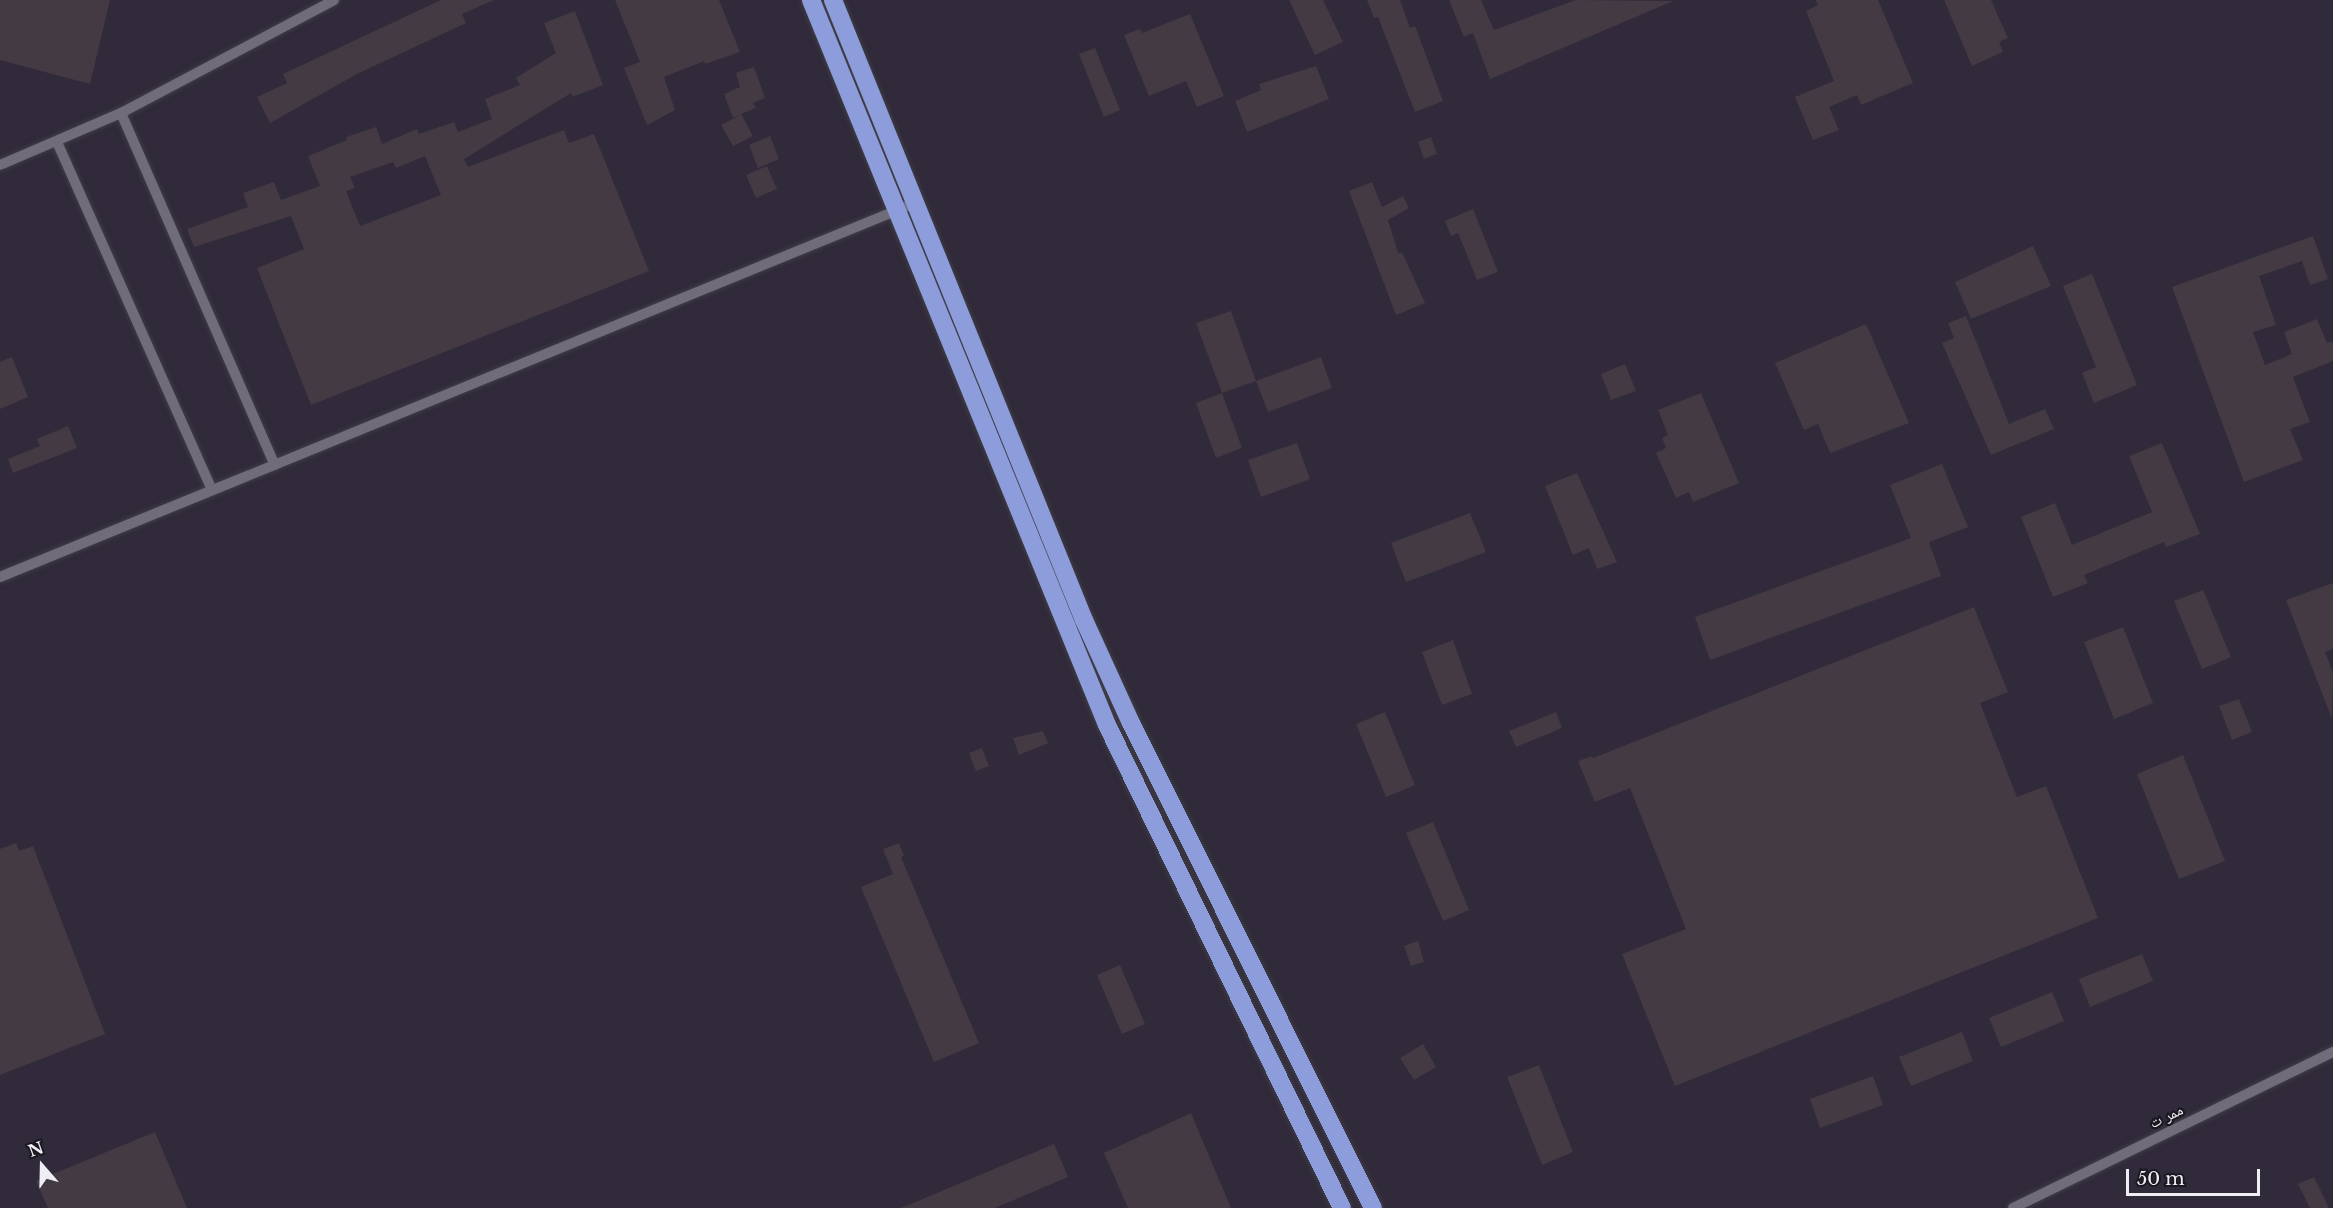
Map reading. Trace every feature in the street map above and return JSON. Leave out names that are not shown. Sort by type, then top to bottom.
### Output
[{"type":"highway","points":[[811,0],[1107,725],[1342,1208]]},
{"type":"highway","points":[[833,0],[1080,609],[1127,714],[1373,1208]]},
{"type":"lane","points":[[0,165],[121,113],[334,0]]},
{"type":"lane","points":[[121,113],[275,465]]},
{"type":"lane","points":[[57,142],[212,490]]},
{"type":"lane","points":[[0,577],[915,203]]},
{"type":"lane","name":"ممر ت","points":[[2013,1208],[2333,1052]]},
{"type":"shaded area","points":[[0,0],[2333,0],[2333,1208],[0,1208]]},
{"type":"building","points":[[0,0],[110,0],[90,84],[0,60]]},
{"type":"building","points":[[441,0],[494,0],[462,14],[466,23],[357,74],[270,123],[257,97],[287,83],[283,74]]},
{"type":"building","points":[[615,0],[719,0],[740,52],[705,64],[704,61],[664,77],[675,110],[647,125],[624,68],[640,62]]},
{"type":"building","points":[[1289,0],[1323,0],[1343,42],[1315,55]]},
{"type":"building","points":[[1367,0],[1400,0],[1410,28],[1415,26],[1443,101],[1415,112],[1378,17],[1374,18]]},
{"type":"building","points":[[1449,0],[1481,0],[1494,30],[1576,0],[1673,1],[1490,79],[1473,33],[1464,37]]},
{"type":"building","points":[[1816,0],[1878,0],[1913,83],[1861,105],[1857,95],[1829,107],[1839,130],[1813,140],[1795,97],[1834,81],[1806,11],[1818,5]]},
{"type":"building","points":[[1944,0],[1991,0],[2008,38],[1999,42],[2003,52],[1972,66]]},
{"type":"building","points":[[575,11],[603,85],[572,97],[571,93],[464,159],[468,167],[564,130],[569,143],[594,134],[649,271],[311,405],[257,268],[304,249],[291,216],[194,247],[187,229],[248,207],[243,193],[274,182],[281,200],[320,186],[308,156],[347,140],[346,137],[376,127],[382,144],[417,129],[419,134],[454,122],[458,132],[492,119],[485,99],[520,85],[516,78],[556,53],[544,23]],"holes":[[[425,156],[441,195],[360,226],[346,191],[355,188],[350,177],[393,162],[396,168]]]},
{"type":"building","points":[[1190,14],[1224,96],[1197,107],[1186,81],[1149,96],[1124,35],[1140,29],[1142,33]]},
{"type":"building","points":[[1095,48],[1120,110],[1104,117],[1079,54]]},
{"type":"building","points":[[1316,66],[1329,99],[1247,132],[1235,101],[1261,90],[1259,84]]},
{"type":"building","points":[[754,67],[765,98],[753,103],[756,108],[741,114],[753,136],[733,146],[721,125],[740,115],[733,118],[724,94],[740,87],[736,73]]},
{"type":"building","points":[[770,136],[779,159],[758,168],[749,145]]},
{"type":"building","points":[[1431,137],[1437,154],[1424,159],[1418,142]]},
{"type":"building","points":[[767,166],[777,189],[756,198],[746,175]]},
{"type":"building","points":[[1372,182],[1382,207],[1403,196],[1409,208],[1388,220],[1398,253],[1402,252],[1425,303],[1396,315],[1349,191]]},
{"type":"building","points":[[1473,209],[1498,272],[1477,280],[1458,233],[1451,236],[1445,221]]},
{"type":"building","points":[[2313,236],[2328,279],[2310,285],[2302,261],[2259,276],[2276,325],[2253,332],[2265,365],[2292,354],[2284,332],[2317,319],[2327,343],[2333,341],[2333,361],[2293,377],[2310,422],[2290,429],[2303,460],[2244,482],[2172,287]]},
{"type":"building","points":[[2033,246],[2051,286],[1971,319],[1955,282]]},
{"type":"building","points":[[2092,274],[2137,385],[2094,403],[2082,373],[2096,367],[2063,286]]},
{"type":"building","points":[[1231,311],[1256,381],[1222,393],[1196,323]]},
{"type":"building","points":[[1966,316],[2009,424],[2045,409],[2054,429],[1991,455],[1942,343],[1954,338],[1948,323]]},
{"type":"building","points":[[1866,324],[1909,423],[1830,453],[1818,424],[1804,430],[1775,363]]},
{"type":"building","points":[[12,357],[28,397],[0,409],[0,362]]},
{"type":"building","points":[[1321,357],[1332,388],[1268,412],[1256,381]]},
{"type":"building","points":[[1625,364],[1636,391],[1611,400],[1601,374]]},
{"type":"building","points":[[1222,393],[1242,448],[1216,458],[1196,403]]},
{"type":"building","points":[[1701,393],[1739,483],[1693,502],[1689,492],[1676,498],[1656,453],[1666,448],[1662,438],[1668,435],[1658,410]]},
{"type":"building","points":[[68,426],[77,448],[13,473],[8,459],[40,446],[37,439]]},
{"type":"building","points":[[1297,443],[1310,479],[1261,497],[1248,460]]},
{"type":"building","points":[[2162,443],[2200,534],[2166,547],[2164,542],[2084,575],[2088,583],[2053,597],[2021,517],[2055,503],[2072,545],[2152,512],[2129,456]]},
{"type":"building","points":[[1942,464],[1968,527],[1929,542],[1941,576],[1710,660],[1695,617],[1911,538],[1890,485]]},
{"type":"building","points":[[1577,473],[1617,562],[1597,569],[1589,548],[1573,555],[1545,486]]},
{"type":"building","points":[[1470,513],[1486,552],[1406,582],[1391,543]]},
{"type":"building","points":[[2333,583],[2333,649],[2325,652],[2333,672],[2332,719],[2286,600]]},
{"type":"building","points":[[2203,590],[2231,657],[2202,669],[2174,601]]},
{"type":"building","points":[[1974,607],[2008,692],[1980,703],[2017,797],[2046,786],[2098,918],[1675,1086],[1622,954],[1686,929],[1630,788],[1595,802],[1578,761],[1592,756],[1593,758]]},
{"type":"building","points":[[2123,627],[2153,703],[2114,719],[2084,642]]},
{"type":"building","points":[[1453,640],[1472,694],[1442,705],[1422,652]]},
{"type":"building","points":[[2239,699],[2252,732],[2232,740],[2219,706]]},
{"type":"building","points":[[1385,712],[1415,785],[1386,797],[1356,724]]},
{"type":"building","points":[[1556,712],[1562,728],[1516,747],[1509,731]]},
{"type":"building","points":[[1043,731],[1048,743],[1019,755],[1013,738]]},
{"type":"building","points":[[982,748],[989,766],[976,771],[969,753]]},
{"type":"building","points":[[2183,755],[2225,861],[2179,879],[2137,774]]},
{"type":"building","points":[[1433,822],[1469,910],[1443,921],[1406,833]]},
{"type":"building","points":[[16,843],[19,851],[33,846],[105,1034],[0,1075],[0,849]]},
{"type":"building","points":[[899,843],[904,856],[901,857],[979,1043],[934,1062],[861,887],[893,874],[883,849]]},
{"type":"building","points":[[1418,941],[1424,962],[1411,966],[1404,946]]},
{"type":"building","points":[[2142,954],[2153,981],[2090,1007],[2079,979]]},
{"type":"building","points":[[1120,965],[1145,1024],[1122,1034],[1097,975]]},
{"type":"building","points":[[2052,992],[2064,1021],[2001,1047],[1989,1018]]},
{"type":"building","points":[[1962,1032],[1973,1061],[1911,1086],[1899,1057]]},
{"type":"building","points":[[1423,1044],[1436,1067],[1414,1080],[1400,1058]]},
{"type":"building","points":[[1539,1065],[1573,1152],[1542,1165],[1507,1077]]},
{"type":"building","points":[[1873,1076],[1883,1105],[1820,1128],[1810,1099]]},
{"type":"building","points":[[1191,1113],[1231,1208],[1128,1208],[1104,1153]]},
{"type":"building","points":[[155,1132],[187,1208],[48,1208],[36,1181]]},
{"type":"building","points":[[1054,1144],[1068,1177],[995,1208],[901,1208]]},
{"type":"building","points":[[2314,1177],[2329,1208],[2310,1208],[2298,1184]]}]
